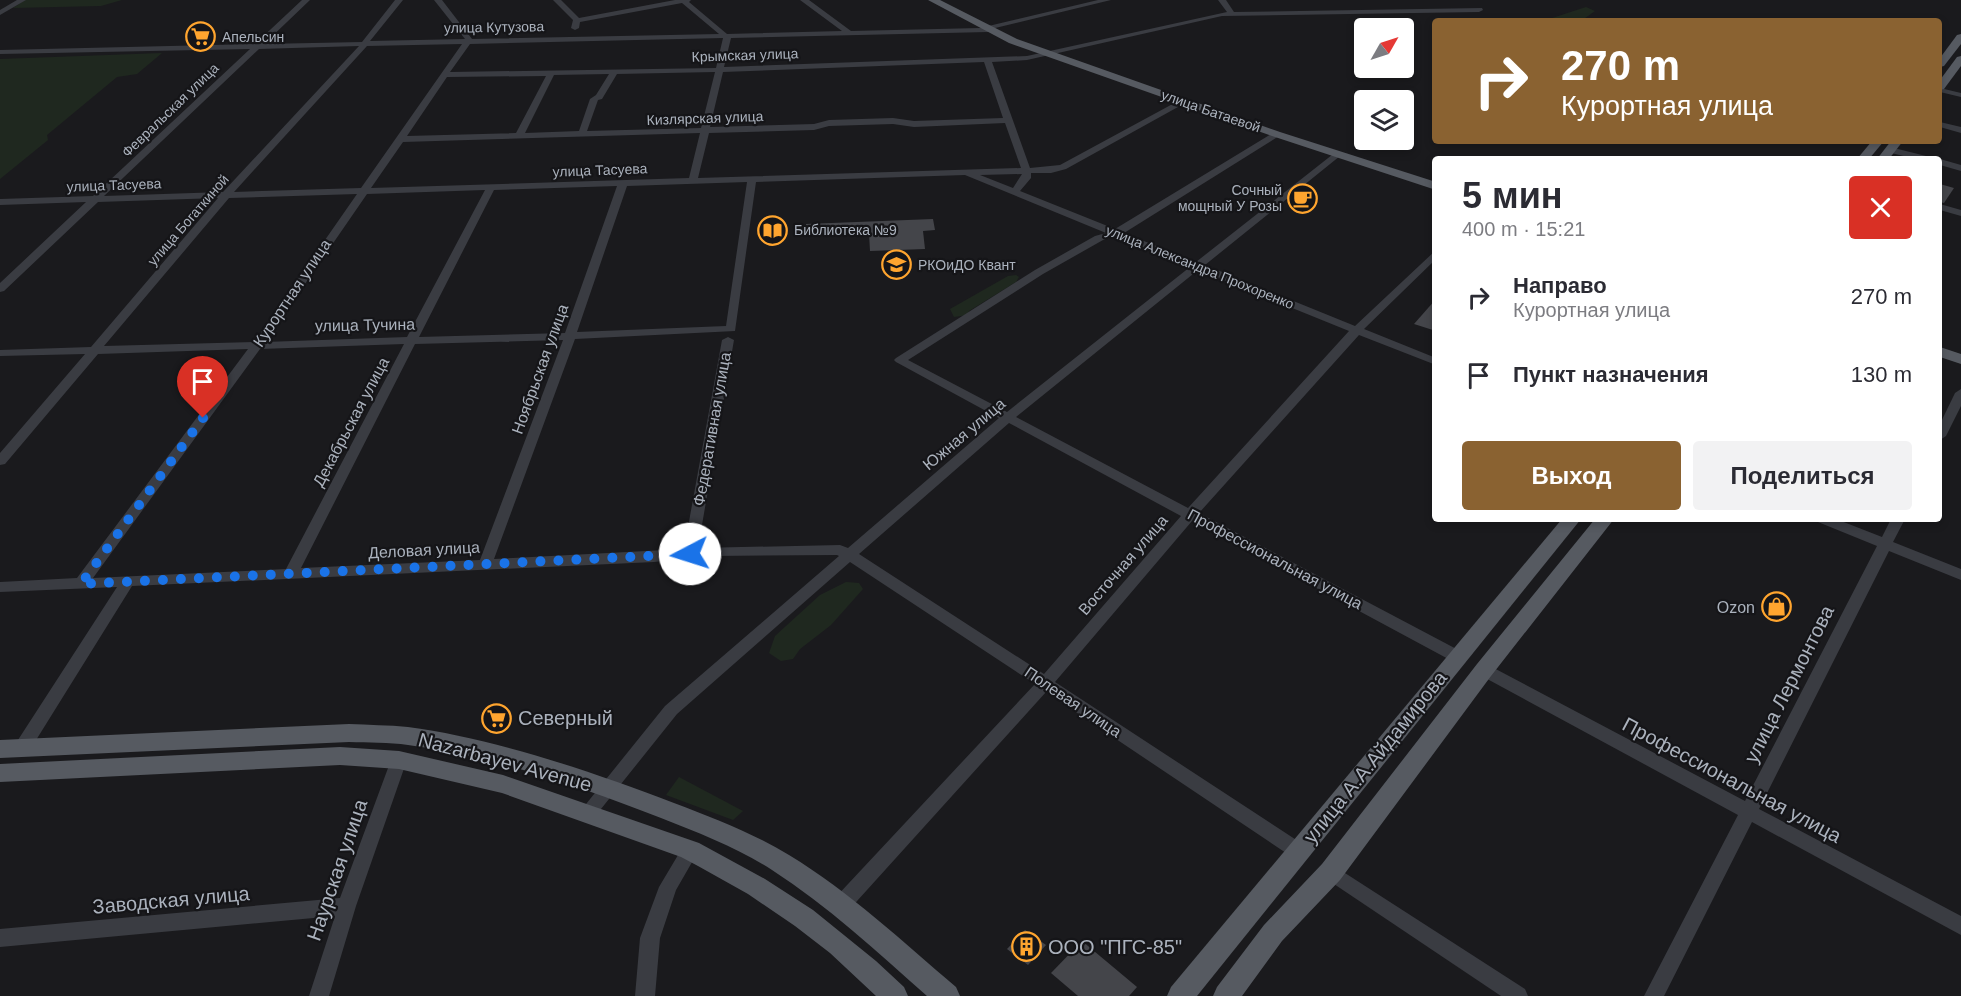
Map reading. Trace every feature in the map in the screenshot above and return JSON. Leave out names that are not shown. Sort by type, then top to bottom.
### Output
[{"type":"main road","name":"улица Батаевой","points":[[933,0],[986,29],[1046,53],[1276,134],[1432,185]]},
{"type":"main road","points":[[1942,61],[1961,37]]},
{"type":"main road","points":[[1942,86],[1961,59]]},
{"type":"main road","points":[[1866,156],[1876,144]]},
{"type":"main road","points":[[1942,353],[1961,359]]},
{"type":"main road","name":"улица А.А.Айдамирова","points":[[1180,996],[1570,522]]},
{"type":"main road","name":"улица А.А.Айдамирова","points":[[1226,996],[1272,933],[1330,872],[1484,670],[1603,522]]},
{"type":"main road","name":"Nazarbayev Avenue","points":[[11,749],[349,734],[407,736],[512,759],[606,789],[722,832],[780,862],[841,905],[947,996]]},
{"type":"main road","name":"Nazarbayev Avenue","points":[[0,772],[340,756],[399,760],[503,784],[690,850],[756,886],[819,928],[895,996]]},
{"type":"main road","points":[[1248,914],[1272,933]]},
{"type":"street","points":[[0,13],[22,0]]},
{"type":"street","name":"Февральская улица","points":[[0,290],[306,0]]},
{"type":"street","name":"улица Богаткиной","points":[[0,460],[226,195],[365,43],[399,0]]},
{"type":"street","points":[[438,0],[469,40]]},
{"type":"street","points":[[557,0],[577,20]]},
{"type":"street","points":[[577,20],[684,0],[727,37],[693,180]]},
{"type":"street","points":[[804,0],[851,34]]},
{"type":"street","points":[[1054,0],[1070,8]]},
{"type":"street","name":"улица Кутузова","points":[[0,52],[469,40],[727,37],[986,29],[1107,0]]},
{"type":"street","points":[[1222,0],[1232,18]]},
{"type":"street","name":"Крымская улица","points":[[444,75],[550,74],[1027,58],[1222,14],[1232,18],[1323,9],[1479,10]]},
{"type":"street","points":[[572,39],[577,20]]},
{"type":"street","name":"Курортная улица","points":[[81,584],[258,344],[469,40]]},
{"type":"street","points":[[987,60],[1027,171],[1026,178],[1016,192]]},
{"type":"street","points":[[582,134],[594,99],[599,97],[614,72]]},
{"type":"street","points":[[519,136],[550,74]]},
{"type":"street","points":[[1942,90],[1961,95]]},
{"type":"street","name":"улица Тасуева","points":[[0,202],[1051,170],[1063,167],[1183,102]]},
{"type":"street","name":"Кизлярская улица","points":[[401,139],[704,132],[814,127],[828,123],[893,121],[914,124],[1009,120]]},
{"type":"street","points":[[1942,125],[1961,130]]},
{"type":"street","points":[[1116,233],[1276,134]]},
{"type":"street","points":[[1890,150],[1914,156]]},
{"type":"street","name":"Южная улица","points":[[587,814],[671,710],[1008,417],[1337,154]]},
{"type":"street","points":[[1942,163],[1961,168]]},
{"type":"street","name":"улица Александра Прохоренко","points":[[965,172],[1432,360]]},
{"type":"street","name":"Федеративная улица","points":[[690,554],[730,334],[752,179]]},
{"type":"street","name":"Ноябрьская улица","points":[[485,565],[570,336],[623,183]]},
{"type":"street","name":"Декабрьская улица","points":[[290,575],[491,187]]},
{"type":"street","points":[[1942,208],[1961,213]]},
{"type":"street","name":"Профессиональная улица","points":[[1116,233],[1099,238],[1039,272],[900,360],[1458,657]]},
{"type":"street","name":"Восточная улица","points":[[841,905],[1045,683],[1191,513],[1356,330],[1432,257]]},
{"type":"street","name":"улица Тучина","points":[[0,353],[258,344],[730,334]]},
{"type":"street","points":[[1942,432],[1961,393]]},
{"type":"street","points":[[1830,522],[1961,575]]},
{"type":"street","name":"улица Лермонтова","points":[[1654,996],[1896,522]]},
{"type":"street","name":"Деловая улица","points":[[0,587],[290,575],[711,551],[840,550],[849,554]]},
{"type":"street","name":"Полевая улица","points":[[849,554],[1298,851]]},
{"type":"street","points":[[11,749],[127,582]]},
{"type":"street","name":"Профессиональная улица","points":[[1484,670],[1961,926]]},
{"type":"street","name":"Наурская улица","points":[[319,996],[347,906],[399,760]]},
{"type":"street","points":[[645,996],[650,938],[668,887],[690,850]]},
{"type":"street","points":[[1330,872],[1518,996]]},
{"type":"street","name":"Заводская улица","points":[[0,938],[347,906]]},
{"type":"shaded area","points":[[25,0],[122,0],[101,6],[13,8]]},
{"type":"shaded area","points":[[1586,7],[1595,11],[1585,18],[1552,18]]},
{"type":"shaded area","points":[[162,53],[137,74],[117,77],[47,135],[48,140],[0,179],[0,59]]},
{"type":"shaded area","points":[[1008,276],[1019,277],[1016,282],[969,311],[968,315],[954,317],[950,309]]},
{"type":"shaded area","points":[[846,582],[859,583],[863,589],[831,625],[800,649],[793,659],[781,661],[769,653],[775,636],[820,595]]},
{"type":"shaded area","points":[[679,777],[743,811],[733,820],[666,795]]},
{"type":"building","points":[[1942,185],[1954,188],[1944,203],[1942,202]]},
{"type":"building","name":"Библиотека №9","points":[[783,219],[782,234],[764,234],[765,220]]},
{"type":"building","points":[[933,219],[935,230],[923,231],[925,249],[870,251],[869,233],[806,235],[806,224]]},
{"type":"building","points":[[1432,304],[1432,330],[1414,324]]},
{"type":"building","name":"ООО \"ПГС-85\"","points":[[1025,930],[1046,945],[1028,965],[1007,949]]},
{"type":"building","points":[[1082,941],[1137,987],[1129,996],[1078,996],[1051,973]]},
{"type":"place","name":"Апельсин","points":[[201,37]]},
{"type":"place","name":"Сочный мощный У Розы","points":[[1303,198]]},
{"type":"place","name":"Библиотека №9","points":[[773,230]]},
{"type":"place","name":"РКОиДО Квант","points":[[897,265]]},
{"type":"place","name":"Ozon","points":[[1776,607]]},
{"type":"place","name":"Северный","points":[[497,718]]},
{"type":"place","name":"ООО \"ПГС-85\"","points":[[1027,947]]},
{"type":"route","points":[[203,418],[81,584],[690,554]]}]
